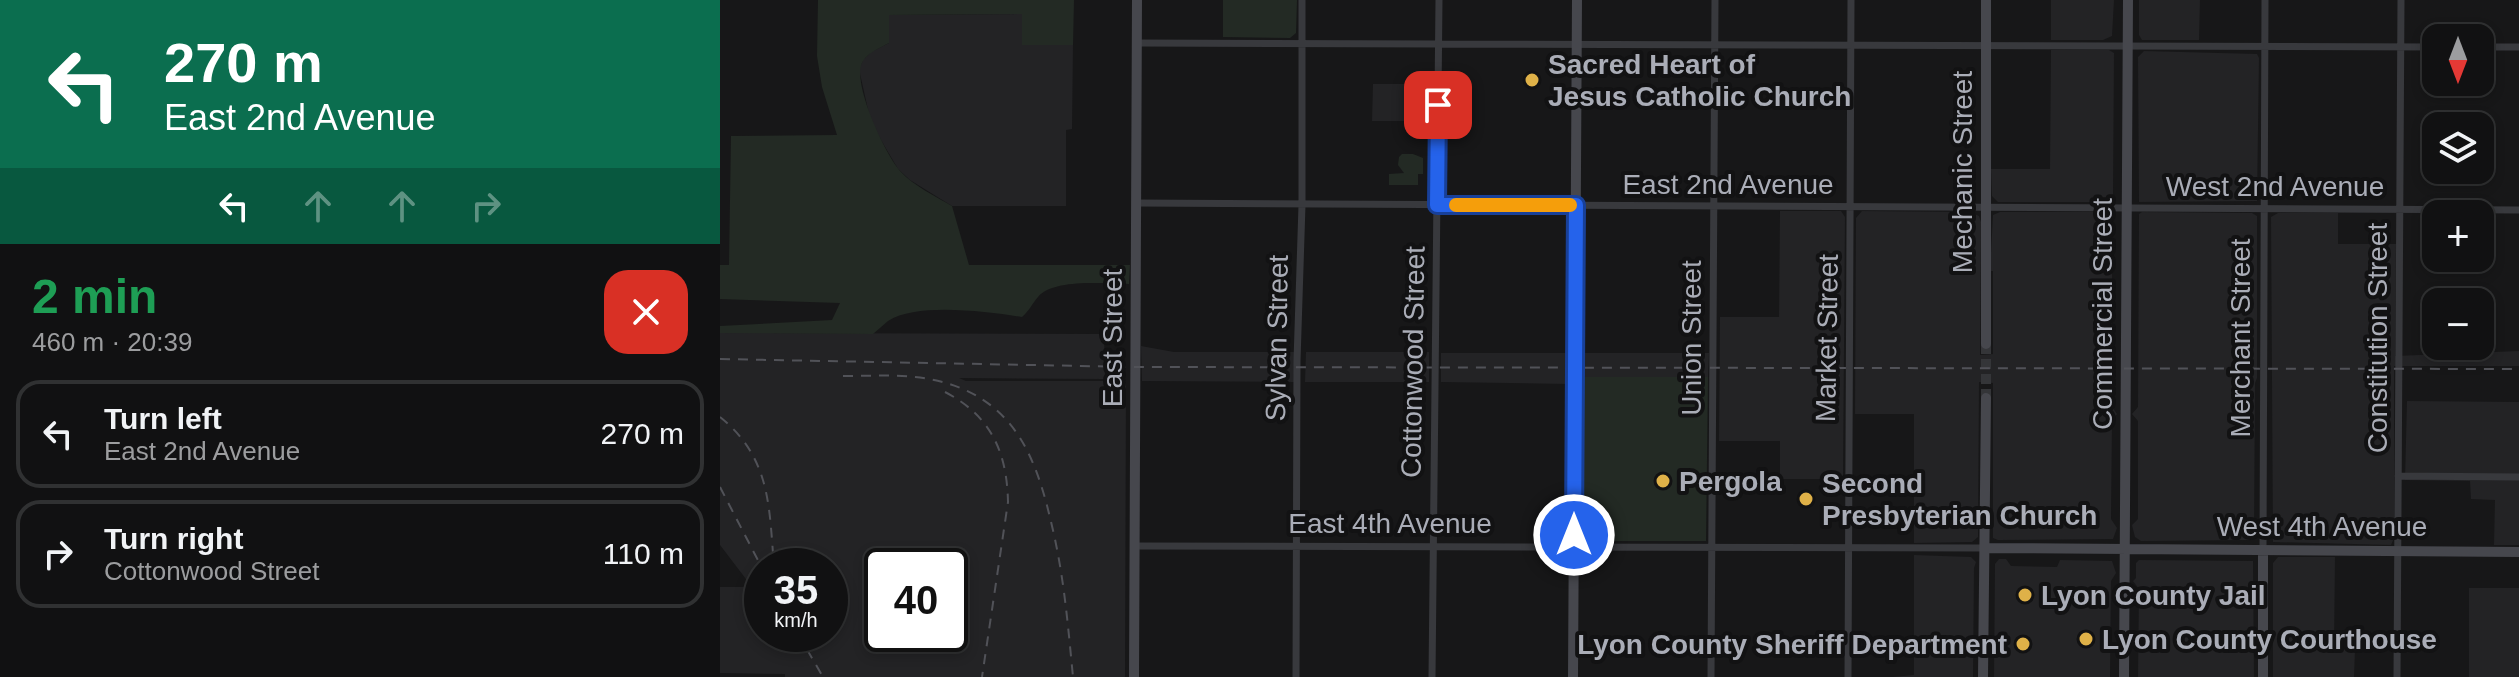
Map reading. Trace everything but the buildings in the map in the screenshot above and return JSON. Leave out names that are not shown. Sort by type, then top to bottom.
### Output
[{"type":"street","name":"East Street","points":[[1134,677],[1137,0]]},
{"type":"street","name":"Sylvan Street","points":[[1296,677],[1302,0]]},
{"type":"street","name":"Cottonwood Street","points":[[1432,677],[1439,0]]},
{"type":"street","points":[[1573,677],[1577,0]]},
{"type":"street","name":"Union Street","points":[[1711,677],[1715,0]]},
{"type":"street","name":"Market Street","points":[[1848,677],[1851,0]]},
{"type":"street","name":"Mechanic Street","points":[[1986,0],[1986,344]]},
{"type":"street","name":"Commercial Street","points":[[2124,677],[2128,0]]},
{"type":"street","name":"Merchant Street","points":[[2263,677],[2265,0]]},
{"type":"street","name":"Constitution Street","points":[[2397,677],[2401,0]]},
{"type":"street","points":[[1137,43],[2422,47]]},
{"type":"street","points":[[2494,47],[2519,47]]},
{"type":"street","name":"East 2nd Avenue","points":[[1136,203],[2127,207]]},
{"type":"street","name":"West 2nd Avenue","points":[[2127,207],[2519,210]]},
{"type":"street","points":[[1983,677],[1986,398]]},
{"type":"street","points":[[2398,476],[2519,477]]},
{"type":"street","name":"East 4th Avenue","points":[[1135,546],[2125,549]]},
{"type":"street","name":"West 4th Avenue","points":[[2125,549],[2519,552]]},
{"type":"shaded area","points":[[818,0],[1074,0],[1073,45],[1022,45],[1022,14],[889,15],[889,43],[863,61],[861,84],[878,134],[900,171],[952,206],[969,265],[1130,265],[1129,284],[1081,283],[1056,287],[1038,297],[1022,317],[935,310],[901,315],[873,334],[720,333],[720,326],[832,320],[840,303],[720,299],[720,265],[729,265],[731,136],[837,135],[822,87],[817,56]]},
{"type":"shaded area","points":[[1223,0],[1297,0],[1296,33],[1290,38],[1223,37]]},
{"type":"shaded area","points":[[2051,0],[2114,0],[2112,36],[2103,40],[2051,40]]},
{"type":"shaded area","points":[[2139,0],[2200,0],[2199,40],[2142,40],[2139,35]]},
{"type":"shaded area","points":[[1022,14],[1022,45],[1073,45],[1072,129],[1066,130],[1066,206],[952,206],[898,169],[871,123],[859,69],[871,52],[889,43],[889,15]]},
{"type":"shaded area","points":[[2051,50],[2109,50],[2114,53],[2113,194],[2106,202],[1998,202],[1992,196],[1991,169],[2050,169]]},
{"type":"shaded area","points":[[2144,51],[2257,54],[2257,201],[2139,202],[2138,57]]},
{"type":"shaded area","points":[[1373,84],[1433,84],[1433,121],[1372,121]]},
{"type":"shaded area","points":[[1402,154],[1423,158],[1423,174],[1418,174],[1418,185],[1389,185],[1389,174],[1404,173],[1398,165]]},
{"type":"shaded area","points":[[1780,211],[1841,211],[1845,217],[1843,479],[1780,479],[1780,441],[1719,441],[1720,317],[1779,317]]},
{"type":"shaded area","points":[[1862,211],[1970,212],[1979,216],[1980,355],[1993,354],[1993,271],[1990,271],[1993,215],[2000,212],[2112,214],[2112,407],[2117,414],[2112,421],[2111,519],[2117,528],[2113,539],[1993,538],[1993,383],[1979,382],[1978,537],[1972,542],[1914,543],[1914,414],[1855,414],[1856,218]]},
{"type":"shaded area","points":[[2252,213],[2257,216],[2257,378],[2252,540],[2141,541],[2135,537],[2132,525],[2138,519],[2138,421],[2132,414],[2138,407],[2139,214]]},
{"type":"shaded area","points":[[2278,213],[2338,213],[2338,244],[2396,244],[2395,356],[2422,355],[2422,360],[2494,360],[2494,352],[2519,351],[2519,366],[2394,366],[2394,538],[2391,545],[2273,542],[2271,217]]},
{"type":"shaded area","points":[[720,333],[1104,334],[1105,379],[959,378],[966,381],[1126,381],[1125,677],[785,677],[785,674],[720,673],[720,587],[744,587],[744,652],[848,652],[848,548],[744,548],[744,576],[720,545]]},
{"type":"shaded area","points":[[1141,346],[1174,352],[1294,352],[1294,382],[1142,381]]},
{"type":"shaded area","points":[[1306,352],[1429,352],[1429,382],[1305,382]]},
{"type":"shaded area","points":[[1441,353],[1570,353],[1569,384],[1441,382]]},
{"type":"shaded area","points":[[1581,353],[1709,353],[1708,377],[1581,377]]},
{"type":"shaded area","points":[[1581,377],[1708,377],[1706,541],[1581,541]]},
{"type":"shaded area","points":[[2407,401],[2519,402],[2519,545],[2494,545],[2495,500],[2471,499],[2470,481],[2405,480]]},
{"type":"shaded area","points":[[1914,555],[1971,557],[1976,562],[1973,677],[1892,677],[1914,675]]},
{"type":"shaded area","points":[[2278,557],[2335,557],[2334,649],[2355,650],[2354,677],[2273,677],[2273,563]]},
{"type":"shaded area","points":[[1999,559],[2006,559],[2011,566],[2057,567],[2060,560],[2112,561],[2116,573],[2111,581],[2110,677],[1994,677],[1995,564]]},
{"type":"shaded area","points":[[2139,560],[2253,561],[2254,677],[2138,677],[2139,589],[2133,581]]},
{"type":"shaded area","points":[[2469,588],[2519,588],[2519,677],[2469,677]]},
{"type":"tunnel","points":[[1986,344],[1986,398]]},
{"type":"railway","points":[[720,359],[1135,367],[2519,369]]},
{"type":"railway","points":[[843,376],[908,376],[946,383],[990,405],[1007,420],[1031,458],[1046,502],[1063,582],[1073,677]]},
{"type":"railway","points":[[945,392],[974,412],[985,424],[1000,452],[1007,484],[1008,502],[982,677]]},
{"type":"railway","points":[[720,417],[737,433],[758,467],[768,504],[772,548]]},
{"type":"railway","points":[[720,487],[752,548]]},
{"type":"railway","points":[[808,652],[823,677]]},
{"type":"slow traffic","points":[[1456,205],[1570,205]]},
{"type":"place","name":"Sacred Heart of Jesus Catholic Church","points":[[1532,80]]},
{"type":"place","name":"Pergola","points":[[1663,481]]},
{"type":"place","name":"Second Presbyterian Church","points":[[1806,499]]},
{"type":"place","name":"Lyon County Jail","points":[[2025,595]]},
{"type":"place","name":"Lyon County Courthouse","points":[[2086,639]]},
{"type":"place","name":"Lyon County Sheriff Department","points":[[2023,644]]},
{"type":"route","points":[[1438,105],[1437,205],[1576,205],[1574,535]]}]
